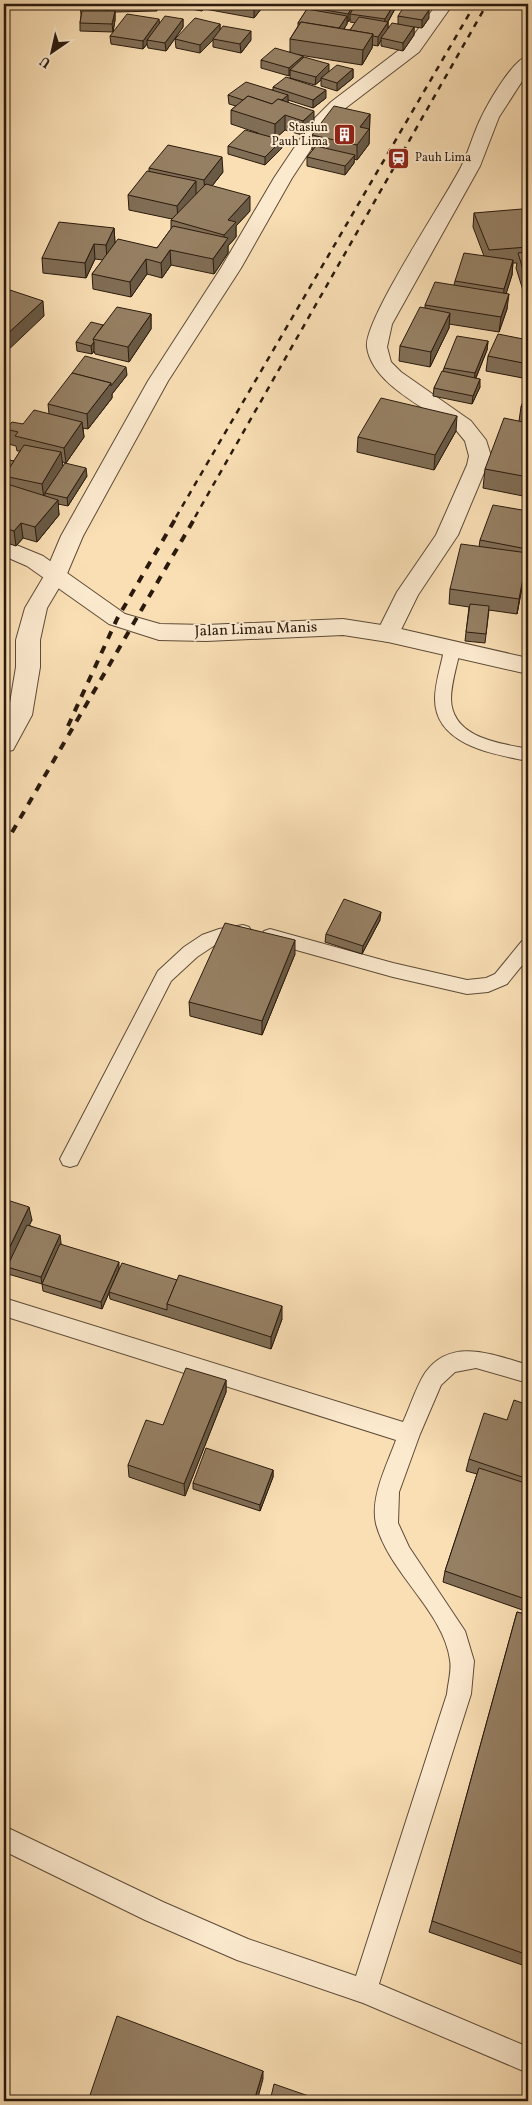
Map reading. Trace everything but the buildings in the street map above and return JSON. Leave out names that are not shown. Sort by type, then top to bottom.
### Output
[{"type":"street","points":[[4,744],[20,715],[28,667],[28,640],[36,608],[55,576],[72,536],[158,381],[231,268],[301,148],[318,125],[338,106],[413,48],[446,4]]},
{"type":"street","points":[[388,634],[404,599],[442,544],[464,499],[480,457],[478,444],[470,431],[404,384],[383,366],[377,349],[378,335],[388,311],[471,166],[490,117],[517,74],[528,61]]},
{"type":"street","name":"Jalan Limau Manis","points":[[4,547],[35,561],[117,619],[159,632],[206,633],[343,627],[388,634],[528,666]]},
{"type":"lane","points":[[452,650],[442,700],[444,717],[451,726],[489,746],[528,755]]},
{"type":"lane","points":[[70,1159],[164,976],[188,954],[214,936],[235,932],[259,932],[393,970],[468,987],[488,985],[501,979],[528,946]]},
{"type":"lane","points":[[4,1306],[409,1434]]},
{"type":"lane","points":[[364,1991],[459,1694],[462,1661],[454,1630],[401,1554],[387,1523],[388,1492],[409,1434],[433,1379],[450,1363],[476,1359],[528,1374]]},
{"type":"lane","points":[[4,1838],[154,1911],[246,1951],[364,1991],[528,2060]]},
{"type":"railway","points":[[176,517],[475,4]]},
{"type":"railway","points":[[195,517],[487,4]]},
{"type":"railway","points":[[68,726],[117,619],[177,516]]},
{"type":"railway","points":[[4,846],[196,516]]},
{"type":"place","name":"Stasiun Pauh Lima","points":[[344,135]]},
{"type":"place","name":"Pauh Lima","points":[[399,158]]}]
